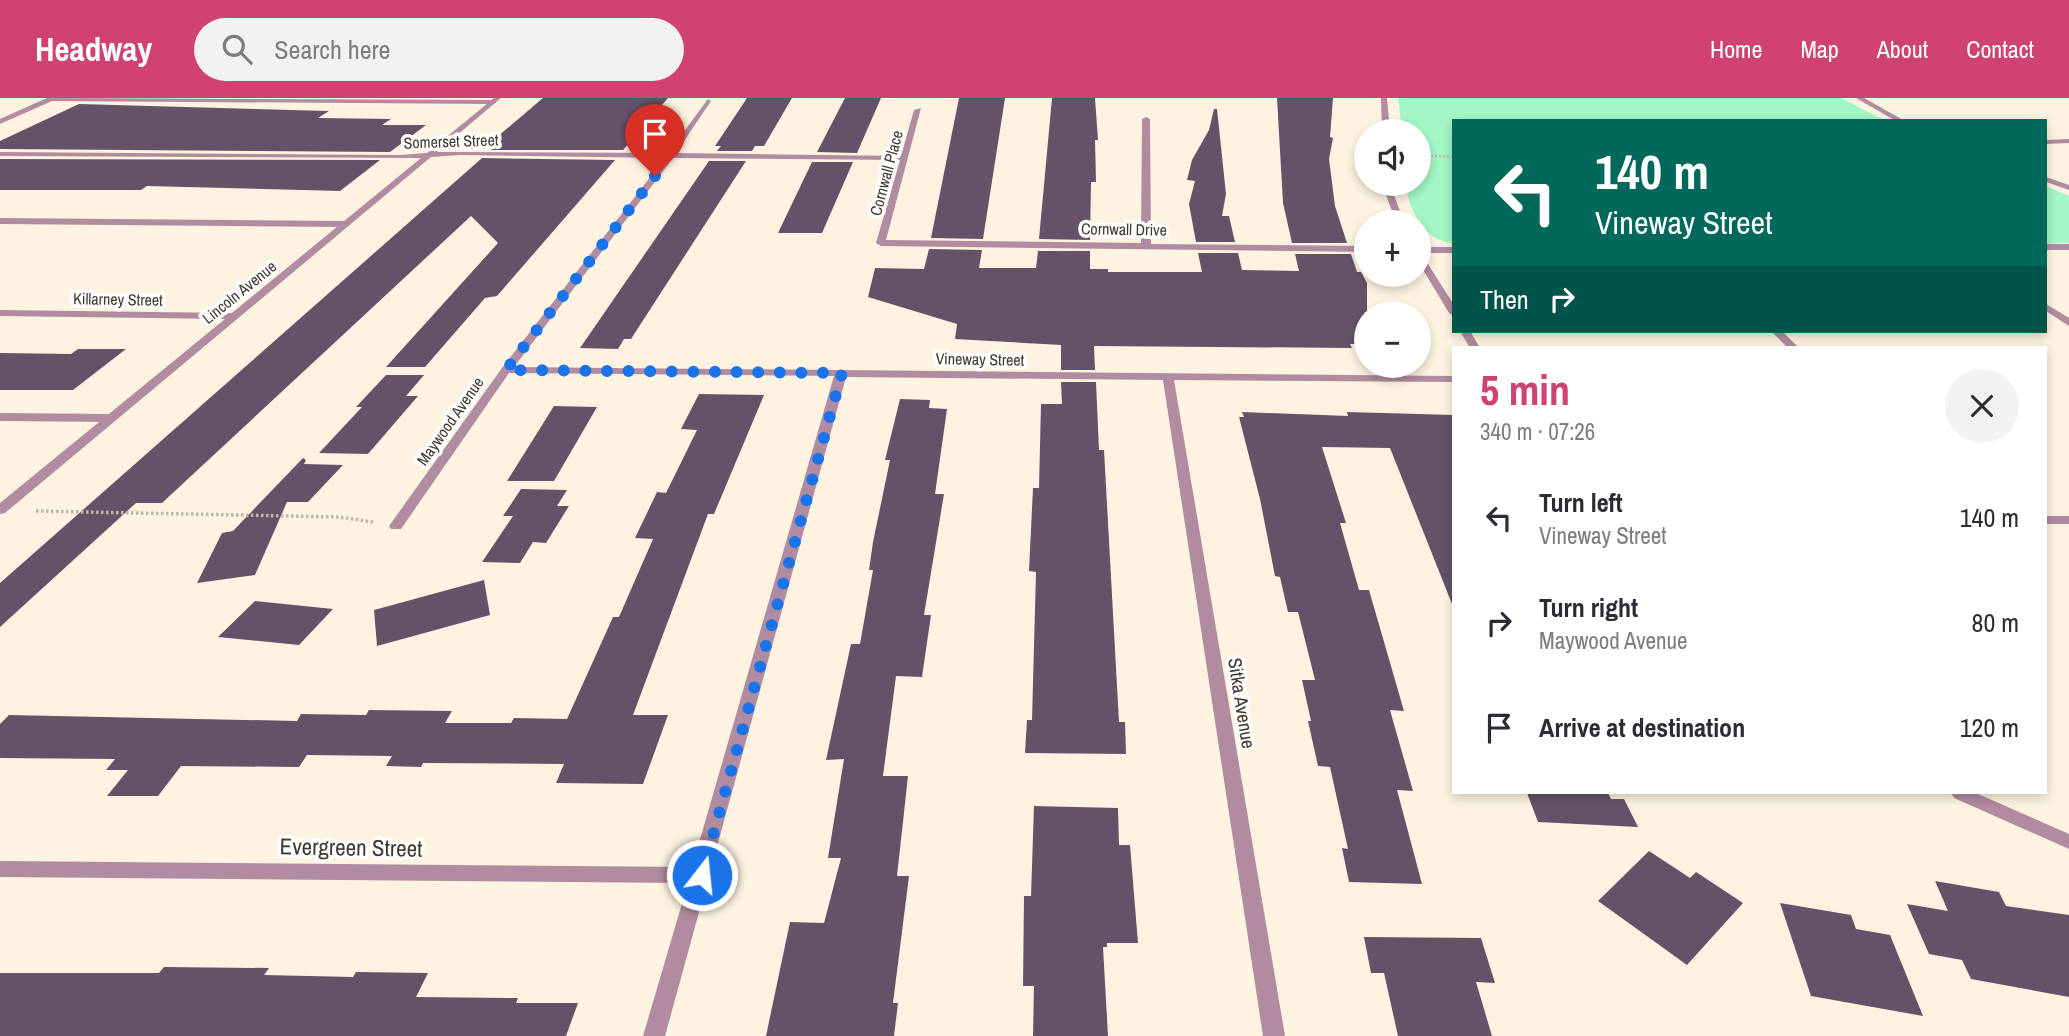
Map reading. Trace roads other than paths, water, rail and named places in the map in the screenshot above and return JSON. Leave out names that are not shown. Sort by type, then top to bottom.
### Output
[{"type":"street","points":[[0,122],[52,98],[496,100]]},
{"type":"street","points":[[1384,98],[1385,119]]},
{"type":"street","points":[[1858,98],[1898,119]]},
{"type":"street","name":"Lincoln Avenue","points":[[0,510],[496,100]]},
{"type":"street","name":"Maywood Avenue","points":[[396,526],[506,370],[671,155],[708,101]]},
{"type":"street","name":"Cornwall Place","points":[[881,243],[918,110]]},
{"type":"street","points":[[1146,119],[1146,247]]},
{"type":"street","points":[[2047,142],[2069,141]]},
{"type":"street","name":"Somerset Street","points":[[0,154],[904,158]]},
{"type":"street","points":[[2047,179],[2069,188]]},
{"type":"street","points":[[0,220],[346,224]]},
{"type":"street","name":"Cornwall Drive","points":[[881,243],[1354,249]]},
{"type":"street","points":[[2047,247],[2069,247]]},
{"type":"street","points":[[1431,250],[1452,250]]},
{"type":"street","points":[[1431,275],[1452,310]]},
{"type":"street","points":[[2047,308],[2069,323]]},
{"type":"street","name":"Killarney Street","points":[[0,313],[235,316]]},
{"type":"street","points":[[1778,333],[1792,346]]},
{"type":"street","name":"Vineway Street","points":[[506,370],[1452,379]]},
{"type":"street","points":[[654,1036],[702,875],[842,373]]},
{"type":"street","name":"Sitka Avenue","points":[[1168,377],[1274,1036]]},
{"type":"street","points":[[0,417],[111,418]]},
{"type":"street","points":[[2047,520],[2069,520]]},
{"type":"street","points":[[1962,794],[2069,842]]},
{"type":"street","name":"Evergreen Street","points":[[0,869],[702,875]]}]
